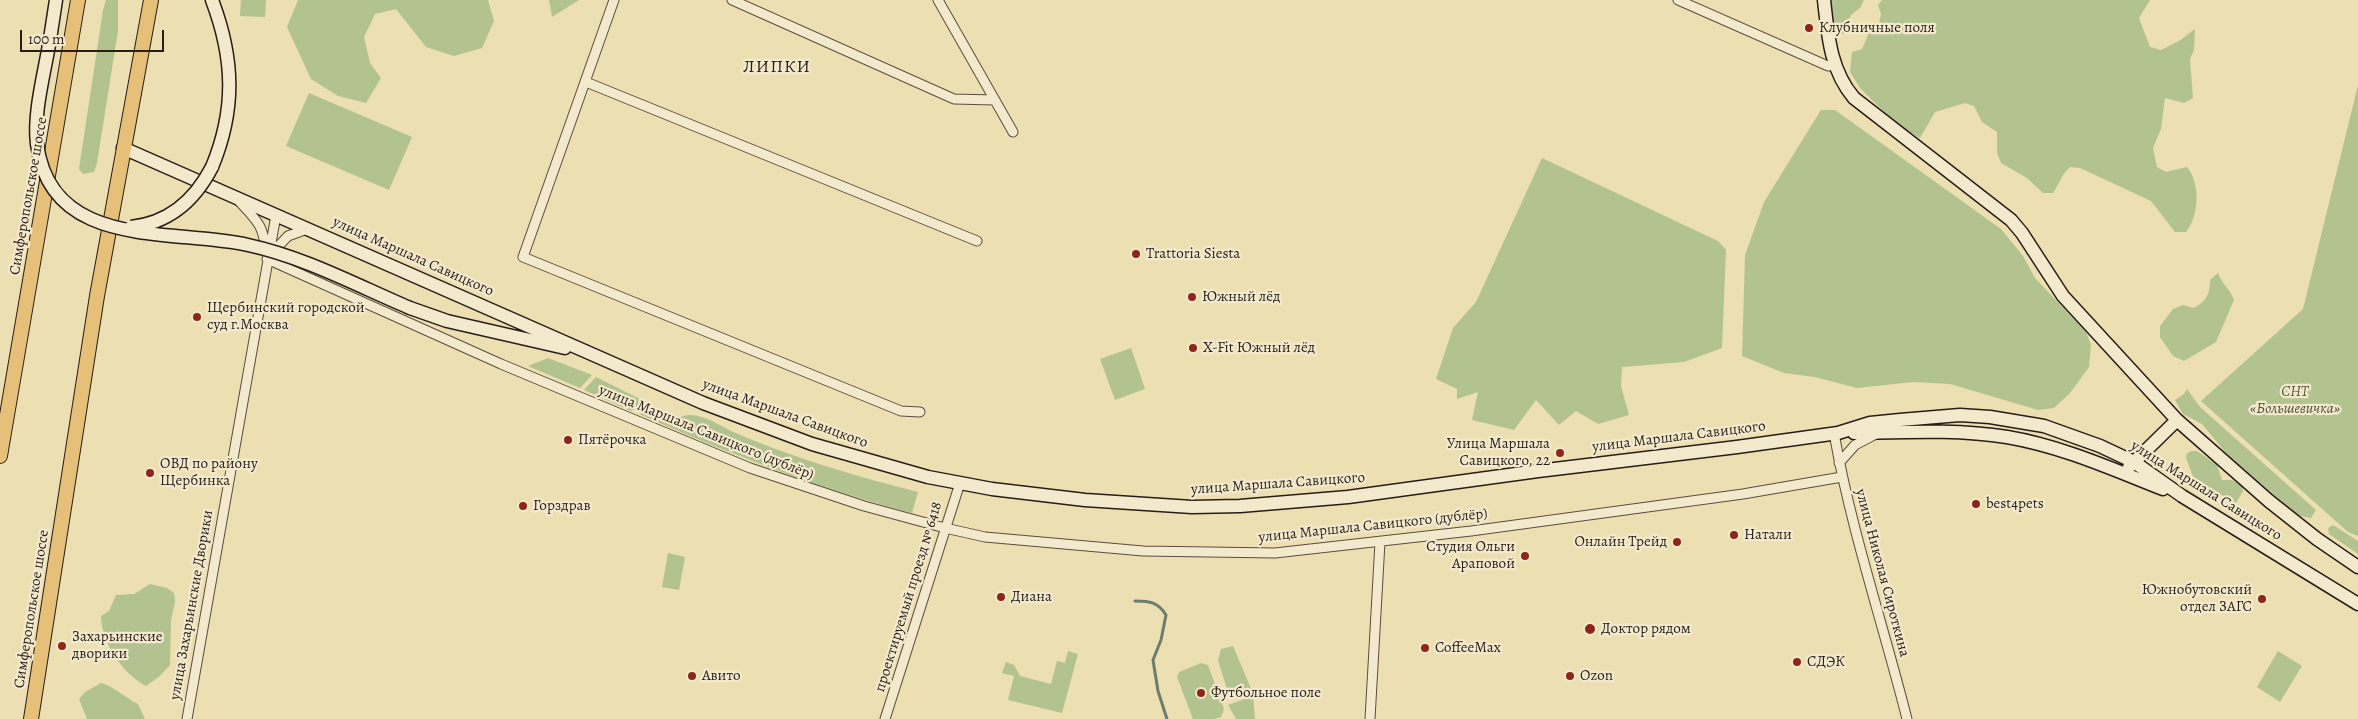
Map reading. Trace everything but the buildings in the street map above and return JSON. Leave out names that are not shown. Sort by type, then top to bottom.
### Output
[{"type":"main road","name":"Симферопольское шоссе","points":[[0,456],[78,0]]},
{"type":"main road","points":[[124,148],[151,0]]},
{"type":"main road","name":"Симферопольское шоссе","points":[[31,719],[97,296],[124,148]]},
{"type":"street","points":[[56,0],[38,117],[37,144],[45,173],[55,191],[74,210],[91,221],[116,228],[155,234],[220,239],[278,253],[410,308],[447,321],[594,355]]},
{"type":"street","points":[[116,228],[150,224],[171,214],[190,200],[201,188],[212,167],[221,145],[226,123],[230,76],[229,57],[222,28],[212,0]]},
{"type":"street","points":[[614,0],[524,257],[901,411],[920,412]]},
{"type":"street","points":[[732,0],[954,98],[995,100]]},
{"type":"street","points":[[938,0],[1013,132]]},
{"type":"street","points":[[1678,0],[1828,66],[1835,65]]},
{"type":"street","points":[[1824,0],[1830,50],[1840,78],[1854,98],[2011,220],[2022,233],[2063,296],[2177,420],[2270,501],[2317,539],[2358,567]]},
{"type":"street","points":[[586,82],[977,241]]},
{"type":"street","name":"улица Маршала Савицкого","points":[[124,148],[703,403],[812,444],[878,464],[960,483],[1065,498],[1124,504],[1192,507],[1240,506],[1348,497],[1836,433],[1870,423],[1915,418],[1990,417],[2044,426],[2100,446],[2134,462],[2182,496],[2358,604]]},
{"type":"street","name":"улица Захарьинские Дворики","points":[[237,198],[261,224],[267,259]]},
{"type":"street","name":"улица Захарьинские Дворики","points":[[187,719],[276,215]]},
{"type":"street","points":[[267,259],[288,236],[307,229]]},
{"type":"street","name":"улица Маршала Савицкого (дублёр)","points":[[267,259],[501,364],[750,468],[811,490],[945,528],[1010,540],[1143,551],[1275,553],[1380,542],[1743,494],[1842,477]]},
{"type":"street","points":[[2123,474],[2177,420]]},
{"type":"street","points":[[1836,433],[1932,431],[2007,438],[2074,455],[2182,496]]},
{"type":"street","points":[[1839,463],[1855,445],[1881,432]]},
{"type":"street","name":"улица Николая Сироткина","points":[[1836,433],[1842,477],[1907,719]]},
{"type":"street","name":"проектируемый проезд № 6418","points":[[885,719],[960,483]]},
{"type":"street","points":[[1370,719],[1380,542]]},
{"type":"green space","points":[[106,0],[118,0],[118,31],[97,163],[94,172],[83,174],[79,169]]},
{"type":"green space","points":[[241,0],[266,0],[265,17],[240,16]]},
{"type":"green space","points":[[298,0],[488,0],[494,21],[482,48],[454,56],[426,47],[396,9],[375,14],[364,37],[370,63],[381,78],[366,103],[338,96],[311,79],[287,27]]},
{"type":"green space","points":[[549,0],[579,0],[552,17]]},
{"type":"green space","points":[[1831,0],[1864,0],[1860,8],[1851,15],[1844,34],[1834,33]]},
{"type":"green space","points":[[1882,0],[2150,0],[2139,18],[2150,47],[2161,50],[2179,41],[2195,29],[2194,50],[2190,59],[2193,98],[2184,103],[2165,98],[2161,129],[2153,148],[2157,167],[2166,172],[2187,167],[2192,174],[2197,200],[2194,217],[2186,232],[2175,232],[2151,201],[2080,168],[2070,167],[2053,193],[2043,193],[2027,178],[2001,163],[1997,153],[1997,132],[1982,122],[1974,106],[1965,103],[1935,112],[1920,138],[1896,124],[1860,88],[1850,72],[1852,52],[1862,49],[1870,30],[1879,24],[1881,14],[1878,5]]},
{"type":"green space","name":"СНТ «Большевичка»","points":[[2358,85],[2358,536],[2348,532],[2201,401],[2303,309]]},
{"type":"green space","points":[[309,93],[412,137],[389,190],[286,146]]},
{"type":"green space","points":[[1821,110],[1835,110],[2001,229],[2023,256],[2035,278],[2086,332],[2091,345],[2089,367],[2070,393],[2054,408],[2038,410],[1950,384],[1913,382],[1857,388],[1815,377],[1784,373],[1742,356],[1745,255],[1764,202]]},
{"type":"green space","points":[[1542,158],[1718,241],[1726,250],[1722,348],[1684,362],[1622,367],[1621,386],[1629,415],[1598,424],[1576,411],[1559,425],[1536,400],[1514,430],[1472,420],[1478,392],[1457,399],[1457,389],[1436,379],[1453,328],[1476,302]]},
{"type":"green space","points":[[2218,273],[2234,300],[2216,342],[2184,361],[2173,356],[2160,337],[2160,326],[2173,309],[2183,305],[2194,308],[2202,303],[2208,294],[2210,280]]},
{"type":"green space","points":[[1131,348],[1145,389],[1115,400],[1100,359]]},
{"type":"green space","points":[[548,358],[592,375],[580,388],[528,366]]},
{"type":"green space","points":[[596,377],[648,403],[631,411],[584,390]]},
{"type":"green space","points":[[2187,389],[2200,407],[2316,510],[2311,518],[2300,516],[2291,510],[2226,453],[2202,424],[2183,414],[2175,400],[2184,394]]},
{"type":"green space","points":[[652,407],[681,417],[693,415],[700,417],[799,458],[918,492],[912,513],[773,469],[639,414]]},
{"type":"green space","points":[[2197,451],[2217,465],[2222,480],[2232,480],[2242,486],[2243,491],[2236,503],[2194,479],[2186,458],[2187,453]]},
{"type":"green space","points":[[2333,525],[2358,541],[2358,554],[2329,534],[2328,528]]},
{"type":"green space","points":[[668,553],[685,557],[679,590],[662,587]]},
{"type":"green space","points":[[150,584],[167,588],[174,593],[175,602],[171,620],[170,665],[160,676],[146,686],[129,674],[115,656],[105,636],[101,616],[109,611],[116,595],[134,594]]},
{"type":"green space","points":[[1233,646],[1252,691],[1230,699],[1218,660],[1221,649]]},
{"type":"green space","points":[[1068,651],[1078,654],[1062,713],[1008,700],[1014,676],[1002,673],[1006,662],[1014,665],[1020,676],[1051,684],[1057,661],[1065,663]]},
{"type":"green space","points":[[2278,651],[2302,666],[2280,702],[2257,687]]},
{"type":"green space","name":"Футбольное поле","points":[[1201,663],[1208,665],[1224,709],[1221,717],[1215,719],[1193,719],[1177,677],[1179,672]]},
{"type":"green space","points":[[101,683],[138,704],[145,719],[87,719],[79,699],[85,692]]},
{"type":"green space","points":[[1253,696],[1255,719],[1236,719],[1228,705]]},
{"type":"waterway","points":[[1135,601],[1153,603],[1160,607],[1166,615],[1161,640],[1153,660],[1158,691],[1167,719]]},
{"type":"place","name":"Клубничные поля","points":[[1809,28]]},
{"type":"place","name":"Trattoria Siesta","points":[[1136,254]]},
{"type":"place","name":"Южный лёд","points":[[1192,297]]},
{"type":"place","name":"Щербинский городской суд г.Москва","points":[[197,317]]},
{"type":"place","name":"X-Fit Южный лёд","points":[[1193,348]]},
{"type":"place","name":"Пятёрочка","points":[[568,440]]},
{"type":"place","name":"Улица Маршала Савицкого, 22","points":[[1560,453]]},
{"type":"place","name":"ОВД по району Щербинка","points":[[150,473]]},
{"type":"place","name":"best4pets","points":[[1976,504]]},
{"type":"place","name":"Горздрав","points":[[523,506]]},
{"type":"place","name":"Натали","points":[[1734,535]]},
{"type":"place","name":"Онлайн Трейд","points":[[1677,542]]},
{"type":"place","name":"Студия Ольги Араповой","points":[[1525,556]]},
{"type":"place","name":"Диана","points":[[1001,597]]},
{"type":"place","name":"Южнобутовский отдел ЗАГС","points":[[2262,599]]},
{"type":"place","name":"Доктор рядом","points":[[1590,629]]},
{"type":"place","name":"Захарьинские дворики","points":[[62,646]]},
{"type":"place","name":"CoffeeMax","points":[[1425,648]]},
{"type":"place","name":"СДЭК","points":[[1797,662]]},
{"type":"place","name":"Авито","points":[[692,676]]},
{"type":"place","name":"Ozon","points":[[1570,676]]},
{"type":"place","name":"Футбольное поле","points":[[1201,693]]},
{"type":"district","name":"ЛИПКИ","points":[[777,68]]}]
